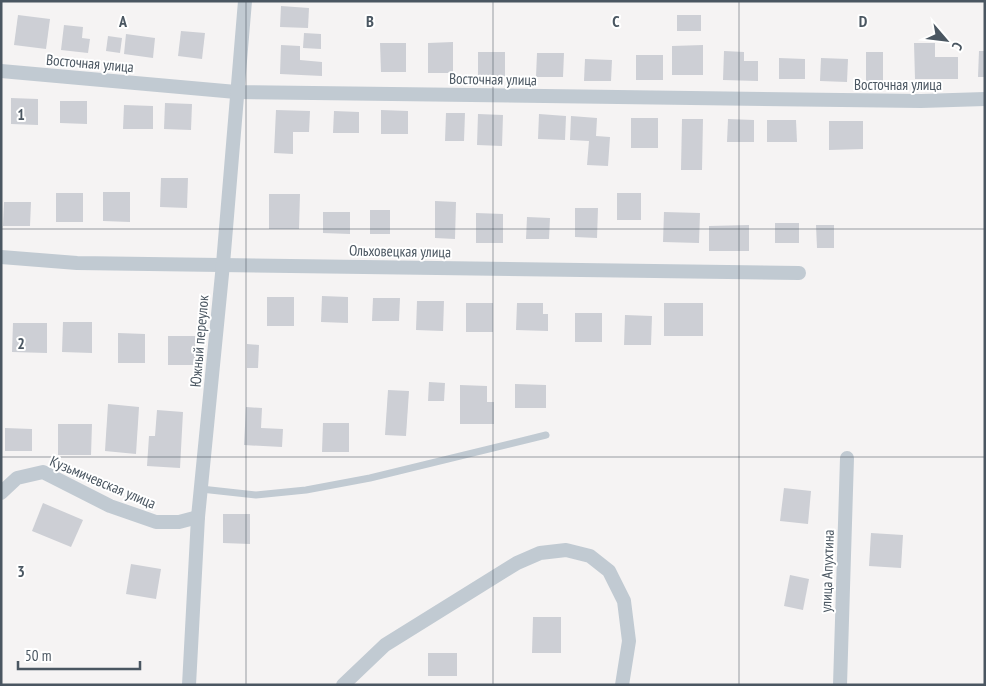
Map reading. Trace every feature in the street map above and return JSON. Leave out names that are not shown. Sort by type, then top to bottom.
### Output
[{"type":"street","name":"Южный переулок","points":[[189,685],[198,517],[223,264],[245,1]]},
{"type":"street","name":"Восточная улица","points":[[1,71],[236,92],[921,101],[985,99]]},
{"type":"street","name":"Ольховецкая улица","points":[[1,257],[76,263],[799,273]]},
{"type":"street","name":"улица Апухтина","points":[[840,685],[847,458]]},
{"type":"street","name":"Кузьмичевская улица","points":[[1,493],[17,478],[43,472],[110,506],[156,522],[179,522],[198,517]]},
{"type":"street","points":[[343,685],[385,645],[516,563],[540,553],[566,550],[590,556],[609,570],[624,601],[629,641],[622,685]]},
{"type":"lane","points":[[201,489],[256,495],[306,490],[370,478],[546,435]]},
{"type":"building","points":[[281,6],[309,8],[308,28],[280,27]]},
{"type":"building","points":[[18,15],[50,19],[46,49],[14,45]]},
{"type":"building","points":[[677,15],[701,15],[701,31],[677,31]]},
{"type":"building","points":[[64,25],[83,27],[82,38],[90,39],[88,53],[61,50]]},
{"type":"building","points":[[181,31],[205,33],[202,59],[178,56]]},
{"type":"building","points":[[304,33],[321,34],[321,49],[303,48]]},
{"type":"building","points":[[126,34],[155,38],[153,58],[124,54]]},
{"type":"building","points":[[108,36],[122,38],[120,53],[106,51]]},
{"type":"building","points":[[453,42],[453,73],[428,73],[428,43]]},
{"type":"building","points":[[380,43],[406,43],[406,72],[381,72]]},
{"type":"building","points":[[914,43],[935,43],[935,57],[958,57],[958,79],[915,79]]},
{"type":"building","points":[[281,45],[300,46],[300,60],[322,62],[322,76],[280,74]]},
{"type":"building","points":[[703,45],[703,75],[672,75],[672,46]]},
{"type":"building","points":[[724,51],[744,52],[744,61],[758,61],[758,81],[723,80]]},
{"type":"building","points":[[979,51],[985,51],[985,77],[978,77]]},
{"type":"building","points":[[478,52],[505,52],[505,77],[478,77]]},
{"type":"building","points":[[866,52],[883,52],[883,81],[866,81]]},
{"type":"building","points":[[537,53],[564,53],[563,77],[536,77]]},
{"type":"building","points":[[636,55],[663,55],[663,80],[636,80]]},
{"type":"building","points":[[779,58],[805,59],[805,79],[779,79]]},
{"type":"building","points":[[821,58],[848,59],[847,82],[820,81]]},
{"type":"building","points":[[585,59],[612,60],[611,81],[584,81]]},
{"type":"building","points":[[11,98],[38,99],[38,125],[11,124]]},
{"type":"building","points":[[60,101],[87,101],[87,124],[60,123]]},
{"type":"building","points":[[165,103],[192,104],[191,130],[164,129]]},
{"type":"building","points":[[124,105],[153,106],[153,129],[123,129]]},
{"type":"building","points":[[276,110],[310,111],[309,132],[293,132],[293,154],[274,153]]},
{"type":"building","points":[[381,110],[408,111],[408,134],[381,134]]},
{"type":"building","points":[[334,111],[359,112],[359,133],[333,133]]},
{"type":"building","points":[[446,113],[465,113],[464,141],[445,141]]},
{"type":"building","points":[[478,114],[503,115],[502,146],[477,145]]},
{"type":"building","points":[[539,114],[566,116],[565,140],[538,139]]},
{"type":"building","points":[[571,116],[597,118],[596,136],[610,137],[608,166],[587,165],[589,141],[570,140]]},
{"type":"building","points":[[631,118],[658,118],[658,148],[631,148]]},
{"type":"building","points":[[682,119],[703,119],[702,170],[681,170]]},
{"type":"building","points":[[728,119],[754,120],[754,142],[727,142]]},
{"type":"building","points":[[767,120],[796,120],[797,142],[767,142]]},
{"type":"building","points":[[829,121],[863,121],[863,149],[829,150]]},
{"type":"building","points":[[161,178],[188,178],[187,208],[160,207]]},
{"type":"building","points":[[103,192],[130,192],[130,222],[103,221]]},
{"type":"building","points":[[56,193],[83,193],[83,222],[56,222]]},
{"type":"building","points":[[617,193],[641,193],[641,220],[617,220]]},
{"type":"building","points":[[269,194],[300,194],[299,229],[269,229]]},
{"type":"building","points":[[435,201],[456,202],[455,239],[435,238]]},
{"type":"building","points":[[4,202],[31,202],[30,226],[3,226]]},
{"type":"building","points":[[575,208],[598,208],[597,238],[575,237]]},
{"type":"building","points":[[370,210],[390,210],[390,234],[370,234]]},
{"type":"building","points":[[323,212],[350,212],[350,234],[323,233]]},
{"type":"building","points":[[664,212],[700,213],[699,243],[663,242]]},
{"type":"building","points":[[476,213],[503,214],[503,243],[476,243]]},
{"type":"building","points":[[527,217],[550,218],[549,239],[526,239]]},
{"type":"building","points":[[775,223],[799,223],[799,243],[775,243]]},
{"type":"building","points":[[749,225],[749,251],[709,251],[709,226]]},
{"type":"building","points":[[816,225],[834,225],[834,248],[817,248]]},
{"type":"building","points":[[322,296],[348,297],[348,323],[321,322]]},
{"type":"building","points":[[267,297],[294,297],[294,326],[267,326]]},
{"type":"building","points":[[373,298],[400,298],[399,321],[372,321]]},
{"type":"building","points":[[417,301],[444,301],[443,331],[416,330]]},
{"type":"building","points":[[466,303],[493,303],[493,332],[466,332]]},
{"type":"building","points":[[517,303],[543,303],[543,314],[548,314],[548,331],[516,330]]},
{"type":"building","points":[[664,303],[703,303],[703,336],[664,336]]},
{"type":"building","points":[[575,313],[602,313],[602,342],[575,342]]},
{"type":"building","points":[[625,315],[652,316],[651,345],[624,345]]},
{"type":"building","points":[[63,322],[92,322],[92,353],[62,352]]},
{"type":"building","points":[[13,323],[47,323],[47,353],[12,352]]},
{"type":"building","points":[[118,333],[145,334],[145,363],[118,363]]},
{"type":"building","points":[[168,336],[195,336],[195,365],[168,365]]},
{"type":"building","points":[[247,344],[259,345],[258,368],[247,368]]},
{"type":"building","points":[[429,382],[445,383],[444,401],[428,401]]},
{"type":"building","points":[[515,384],[546,385],[546,408],[515,408]]},
{"type":"building","points":[[460,385],[487,386],[487,402],[494,402],[494,424],[460,424]]},
{"type":"building","points":[[388,390],[409,391],[406,436],[385,435]]},
{"type":"building","points":[[108,404],[139,407],[136,454],[105,451]]},
{"type":"building","points":[[246,407],[262,408],[261,428],[283,429],[282,447],[244,445]]},
{"type":"building","points":[[157,410],[183,412],[180,468],[147,466],[149,436],[155,436]]},
{"type":"building","points":[[323,423],[349,423],[349,452],[322,452]]},
{"type":"building","points":[[58,424],[92,424],[91,455],[58,455]]},
{"type":"building","points":[[5,428],[32,429],[32,451],[5,451]]},
{"type":"building","points":[[784,488],[811,491],[808,524],[780,521]]},
{"type":"building","points":[[43,503],[83,520],[71,547],[32,531]]},
{"type":"building","points":[[223,514],[250,514],[250,544],[223,543]]},
{"type":"building","points":[[871,533],[903,535],[901,568],[869,566]]},
{"type":"building","points":[[131,564],[161,569],[156,599],[126,594]]},
{"type":"building","points":[[790,575],[809,579],[803,610],[784,606]]},
{"type":"building","points":[[533,617],[561,617],[561,653],[532,653]]},
{"type":"building","points":[[428,653],[457,653],[457,676],[428,676]]}]
